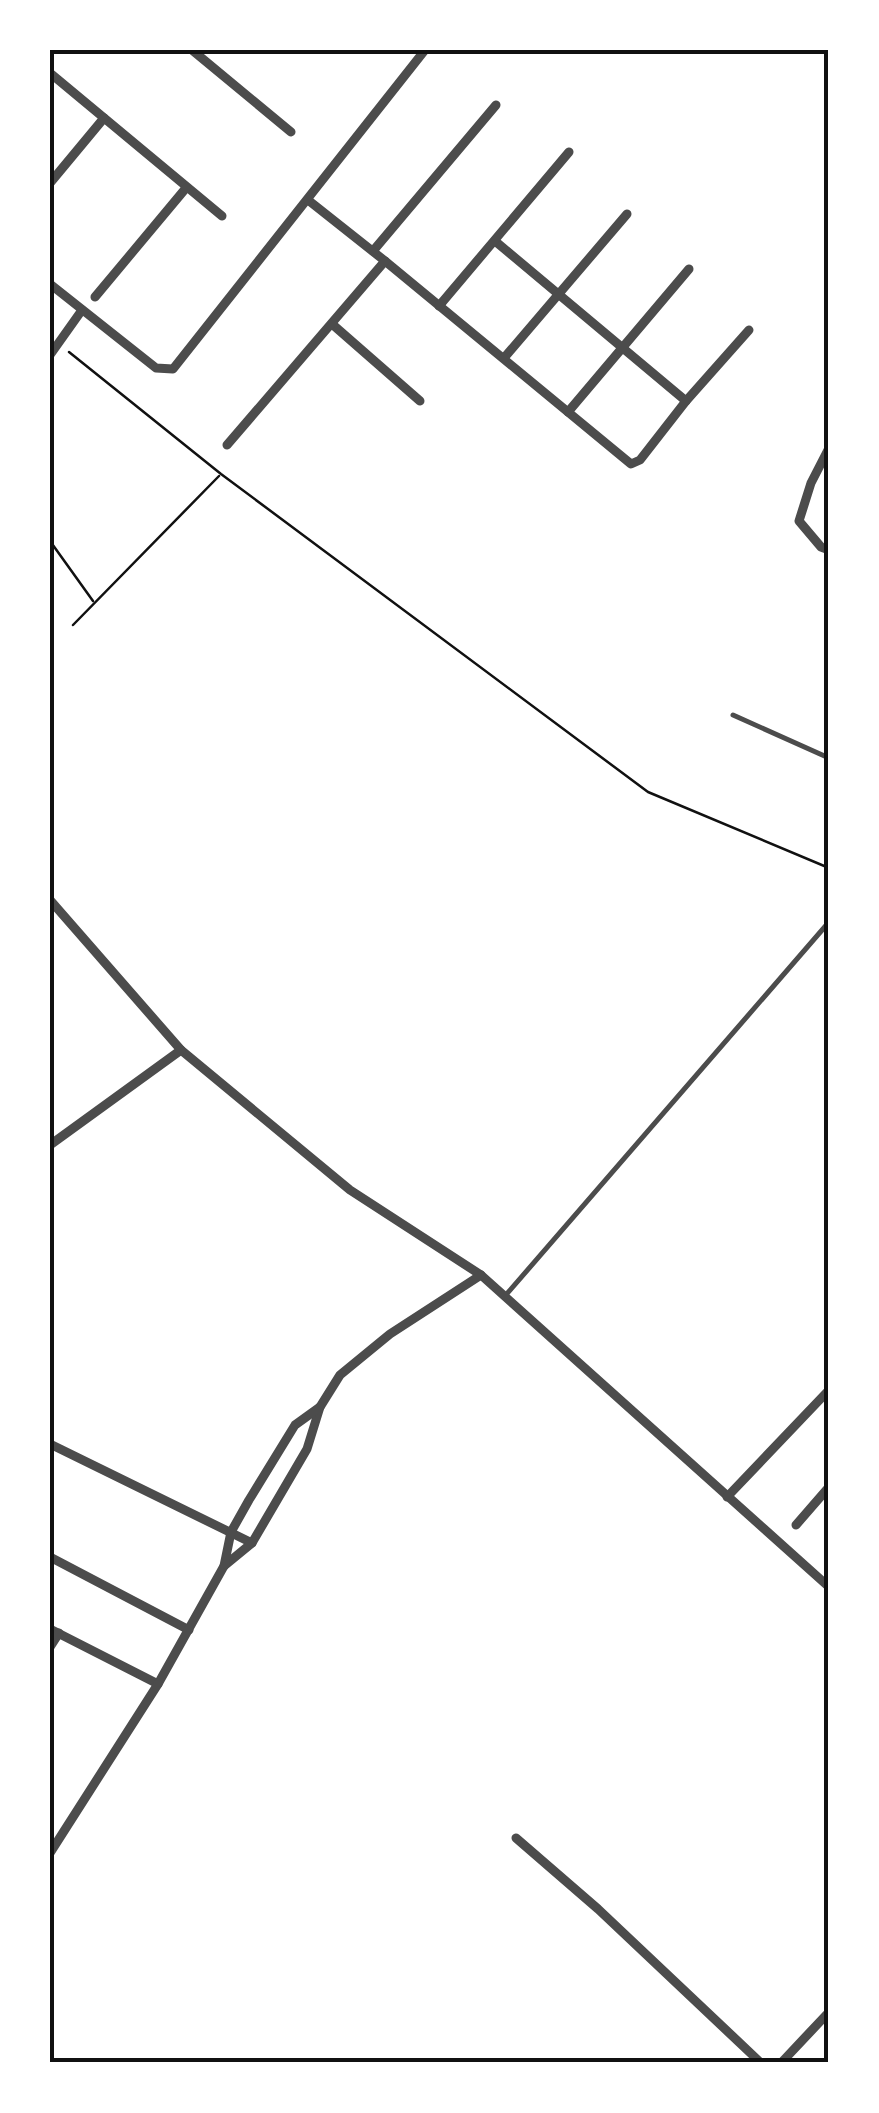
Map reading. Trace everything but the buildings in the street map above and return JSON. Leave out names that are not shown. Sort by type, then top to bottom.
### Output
[{"type":"street","points":[[192,50],[291,132]]},
{"type":"street","points":[[50,284],[156,368],[173,369],[425,50]]},
{"type":"street","points":[[50,72],[222,216]]},
{"type":"street","points":[[372,251],[496,105]]},
{"type":"street","points":[[50,183],[104,118]]},
{"type":"street","points":[[439,306],[569,152]]},
{"type":"street","points":[[95,298],[186,188]]},
{"type":"street","points":[[308,200],[631,464],[640,460],[686,400],[749,330]]},
{"type":"street","points":[[504,358],[627,214]]},
{"type":"street","points":[[495,241],[686,400]]},
{"type":"street","points":[[226,445],[385,261]]},
{"type":"street","points":[[568,412],[689,270]]},
{"type":"street","points":[[50,355],[82,310]]},
{"type":"street","points":[[332,324],[420,401]]},
{"type":"street","points":[[829,448],[811,483],[799,521],[821,547],[829,550]]},
{"type":"street","points":[[50,900],[181,1050],[350,1190],[480,1275],[829,1587]]},
{"type":"street","points":[[50,1145],[181,1050]]},
{"type":"street","points":[[224,1566],[252,1543],[307,1450],[320,1407],[340,1375],[390,1334],[480,1275]]},
{"type":"street","points":[[728,1497],[829,1390]]},
{"type":"street","points":[[50,1853],[189,1630],[224,1566],[231,1532],[294,1425],[320,1407]]},
{"type":"street","points":[[50,1444],[252,1543]]},
{"type":"street","points":[[796,1525],[829,1487]]},
{"type":"street","points":[[50,1557],[189,1630]]},
{"type":"street","points":[[50,1648],[54,1631],[158,1684]]},
{"type":"street","points":[[516,1838],[762,2063]]},
{"type":"street","points":[[781,2063],[829,2012]]},
{"type":"lane","points":[[733,715],[829,758]]},
{"type":"lane","points":[[503,1298],[829,922]]},
{"type":"path","points":[[58,344],[221,474],[648,792],[829,868]]},
{"type":"path","points":[[73,625],[221,474]]},
{"type":"path","points":[[50,541],[94,603]]}]
